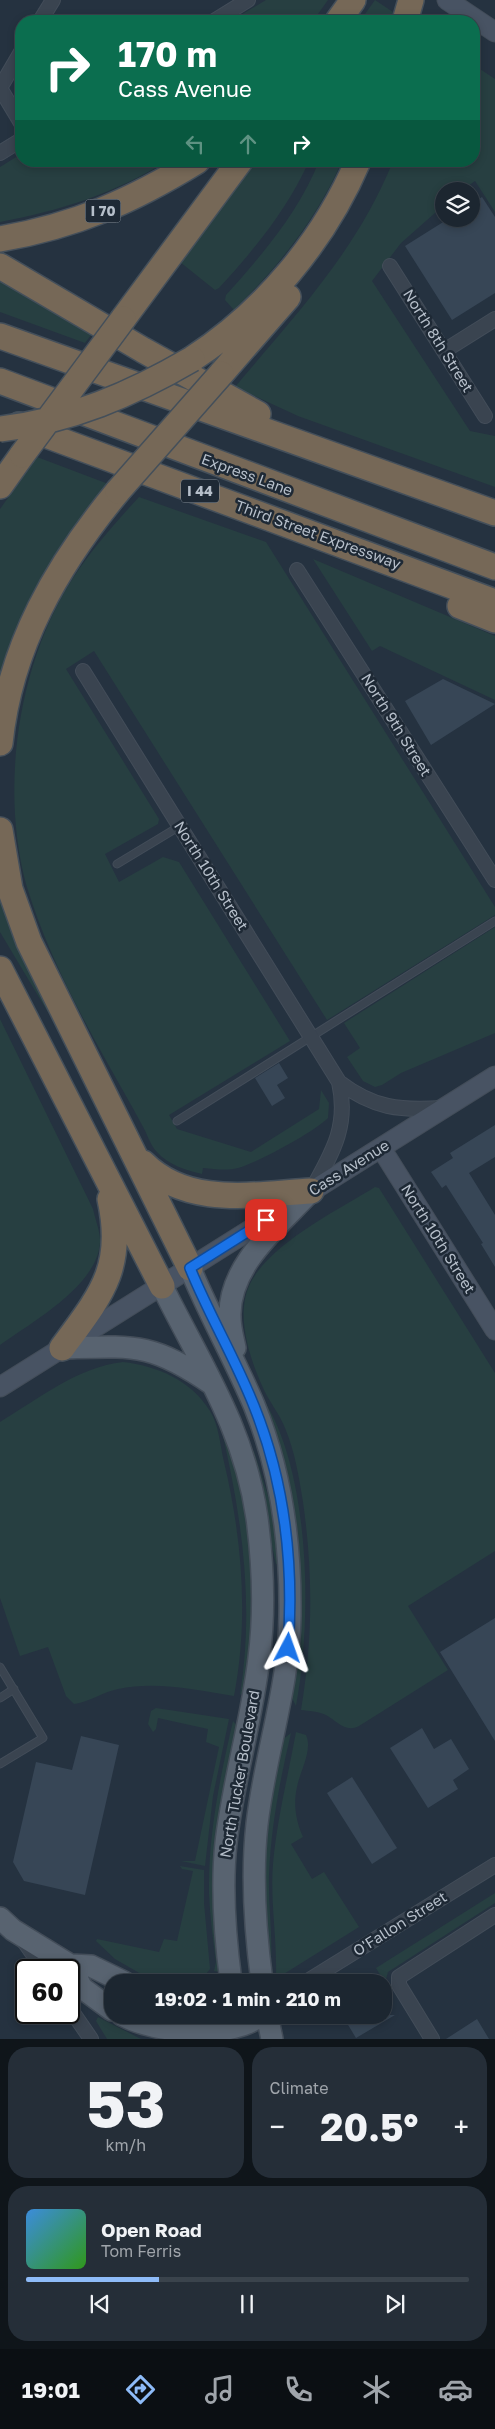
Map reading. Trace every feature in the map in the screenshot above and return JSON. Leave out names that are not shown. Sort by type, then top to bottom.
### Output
[{"type":"highway","points":[[342,15],[353,0]]},
{"type":"highway","points":[[406,15],[411,0]]},
{"type":"highway","name":"I 70","points":[[0,239],[40,232],[98,213],[151,189],[187,167]]},
{"type":"highway","points":[[0,486],[236,167]]},
{"type":"highway","points":[[0,429],[41,422],[104,404],[133,391],[192,359],[232,329],[264,300],[292,268],[327,220],[355,167]]},
{"type":"highway","points":[[0,743],[6,707],[16,667],[36,614],[72,551],[118,491],[310,268],[320,246],[327,220]]},
{"type":"highway","points":[[0,266],[230,400],[366,466]]},
{"type":"highway","points":[[0,336],[495,513]]},
{"type":"highway","name":"Express Lane","points":[[0,381],[495,567]]},
{"type":"highway","name":"Third Street Expressway","points":[[0,417],[495,602]]},
{"type":"highway","points":[[400,566],[442,596],[495,620]]},
{"type":"highway","points":[[0,830],[10,889],[29,942],[190,1268]]},
{"type":"highway","points":[[0,970],[162,1286]]},
{"type":"highway","points":[[135,1154],[162,1179],[175,1186],[200,1194],[230,1196],[311,1191]]},
{"type":"highway","points":[[62,1348],[101,1292],[113,1262],[116,1231],[105,1172]]},
{"type":"main road","points":[[447,0],[470,15]]},
{"type":"main road","points":[[480,22],[495,32]]},
{"type":"main road","name":"Cass Avenue","points":[[0,1388],[495,1076]]},
{"type":"main road","name":"North 10th Street","points":[[381,1148],[495,1330]]},
{"type":"main road","points":[[242,1378],[230,1318],[236,1282],[262,1244],[311,1191]]},
{"type":"main road","name":"North Tucker Boulevard","points":[[190,1268],[242,1378],[265,1434],[275,1470],[285,1527],[290,1617],[284,1679],[264,1712],[226,1850],[224,1913],[230,1974]]},
{"type":"main road","name":"North Tucker Boulevard","points":[[162,1286],[215,1386],[236,1432],[257,1518],[261,1566],[260,1657],[264,1712],[264,1783],[254,1853],[254,1917],[261,1974]]},
{"type":"main road","points":[[62,1348],[130,1346],[148,1350],[182,1364],[215,1386]]},
{"type":"main road","points":[[0,1918],[21,1936],[60,1959]]},
{"type":"main road","points":[[80,1965],[91,1966],[108,1974]]},
{"type":"main road","points":[[80,1984],[82,1988],[104,2004]]},
{"type":"main road","points":[[140,2024],[152,2030],[171,2034],[206,2037],[240,2029]]},
{"type":"main road","points":[[269,2024],[272,2039]]},
{"type":"street","points":[[44,15],[53,0]]},
{"type":"street","points":[[224,15],[248,0]]},
{"type":"street","points":[[15,62],[0,88],[15,113]]},
{"type":"street","points":[[0,153],[15,144]]},
{"type":"street","name":"North 8th Street","points":[[390,266],[485,416]]},
{"type":"street","points":[[444,351],[495,319]]},
{"type":"street","name":"North 9th Street","points":[[298,570],[495,880]]},
{"type":"street","name":"North 10th Street","points":[[82,670],[339,1082],[344,1106],[340,1132],[332,1153],[311,1191]]},
{"type":"street","name":"North 10th Street","points":[[339,1082],[359,1096],[391,1108],[444,1108]]},
{"type":"street","name":"O'Fallon Street","points":[[319,1974],[495,1865]]},
{"type":"street","points":[[432,2039],[399,1985],[399,1977],[495,1916]]},
{"type":"street","points":[[21,1936],[37,1959]]},
{"type":"street","points":[[80,2023],[91,2039]]},
{"type":"lane","points":[[117,864],[180,826]]},
{"type":"lane","points":[[178,1121],[495,920]]},
{"type":"lane","points":[[0,1667],[43,1738],[0,1764]]},
{"type":"lane","points":[[0,1698],[14,1690]]},
{"type":"green space","points":[[266,0],[328,0],[317,15],[241,15]]},
{"type":"green space","points":[[375,0],[393,12],[392,15],[364,15]]},
{"type":"green space","points":[[480,69],[495,79],[495,212],[480,189],[480,182],[435,182],[435,213],[401,243],[372,281],[470,431],[495,436],[495,487],[298,416],[235,387],[302,307],[343,253],[362,224],[390,167],[480,167]]},
{"type":"green space","points":[[15,158],[15,167],[157,167],[128,182],[86,199],[22,218],[0,222],[0,167]]},
{"type":"green space","points":[[251,167],[306,167],[291,196],[269,229],[219,288],[215,290],[180,262]]},
{"type":"green space","points":[[316,167],[339,167],[321,203],[295,241],[266,277],[234,310],[225,300],[226,295],[278,232],[311,180]]},
{"type":"green space","points":[[0,276],[94,331],[85,343],[0,312]]},
{"type":"green space","points":[[37,457],[111,485],[73,530],[42,576],[18,626],[0,682],[0,509]]},
{"type":"green space","points":[[139,497],[266,542],[495,907],[495,915],[327,1020],[94,651],[66,669],[159,819],[158,824],[105,854],[119,882],[163,857],[179,862],[290,1041],[169,1115],[177,1129],[251,1152],[319,1109],[321,1090],[329,1103],[328,1118],[311,1131],[285,1146],[247,1165],[225,1170],[203,1168],[202,1174],[172,1164],[161,1157],[150,1142],[134,1109],[73,999],[52,954],[26,884],[18,846],[15,807],[15,767],[19,726],[27,687],[39,648],[54,612],[73,578],[104,536]]},
{"type":"green space","points":[[313,559],[495,636],[495,700],[380,646],[372,651]]},
{"type":"green space","points":[[0,887],[50,1013],[49,1014],[0,932]]},
{"type":"green space","points":[[495,927],[495,1033],[401,1073],[382,1085],[375,1087],[363,1081],[347,1057],[360,1048],[344,1023]]},
{"type":"green space","points":[[0,1019],[93,1209],[99,1230],[100,1243],[96,1259],[88,1274],[75,1288],[45,1314],[0,1345]]},
{"type":"green space","points":[[375,1187],[379,1188],[495,1373],[495,1551],[408,1606],[448,1670],[359,1726],[349,1728],[323,1714],[301,1710],[310,1632],[309,1554],[303,1502],[288,1437],[281,1419],[265,1392],[250,1354],[244,1326],[244,1312],[245,1298],[249,1286],[258,1271],[271,1256],[305,1230]]},
{"type":"green space","points":[[123,1362],[160,1371],[183,1383],[202,1400],[215,1422],[230,1491],[239,1549],[242,1608],[239,1667],[234,1696],[176,1687],[147,1686],[118,1689],[74,1704],[66,1696],[48,1647],[20,1656],[0,1598],[0,1422],[74,1377],[106,1365]]},
{"type":"green space","points":[[265,1402],[280,1433],[292,1469],[304,1551],[304,1634],[296,1706],[292,1698]]},
{"type":"green space","points":[[219,1419],[228,1440],[241,1484],[250,1530],[254,1576],[253,1622],[245,1690],[240,1695],[244,1660],[246,1591],[234,1488]]},
{"type":"green space","points":[[254,1451],[274,1515],[280,1564],[276,1564],[251,1452]]},
{"type":"green space","points":[[156,1708],[229,1719],[213,1796],[205,1866],[181,1861],[195,1861],[219,1747],[206,1742],[208,1729],[158,1718],[156,1729],[153,1732],[148,1724],[151,1711]]},
{"type":"green space","points":[[233,1721],[238,1727],[219,1972],[214,1971],[216,1962],[209,1894],[210,1850],[216,1806]]},
{"type":"green space","points":[[296,1732],[306,1735],[308,1747],[295,1800],[297,1819],[303,1837],[291,1844],[312,1879],[324,1872],[359,1927],[284,1974],[276,1974],[272,1891],[273,1864],[280,1814]]},
{"type":"green space","points":[[291,1733],[277,1803],[270,1857],[270,1974],[262,1923],[266,1819],[282,1740]]},
{"type":"green space","points":[[180,1866],[204,1870],[204,1903],[210,1969],[206,1974],[141,1974],[115,1959],[96,1941],[97,1939],[159,1952],[164,1939],[177,1941],[193,1871],[182,1869]]},
{"type":"green space","points":[[495,1893],[495,1903],[387,1974],[380,1974],[376,1968]]},
{"type":"green space","points":[[98,2017],[104,2020],[104,2024],[112,2024],[141,2039],[107,2039],[96,2021]]},
{"type":"building","points":[[482,197],[495,217],[495,293],[452,320],[405,246],[435,227],[480,227],[480,198]]},
{"type":"building","points":[[443,679],[495,704],[431,745],[405,701]]},
{"type":"building","points":[[279,1063],[288,1078],[277,1085],[285,1098],[272,1106],[255,1078]]},
{"type":"building","points":[[495,1125],[495,1157],[469,1173],[495,1215],[495,1267],[481,1244],[483,1243],[446,1185],[442,1188],[431,1172],[453,1158],[450,1153]]},
{"type":"building","points":[[495,1618],[495,1741],[440,1652]]},
{"type":"building","points":[[422,1728],[434,1749],[451,1739],[469,1769],[453,1780],[458,1789],[428,1808],[390,1748]]},
{"type":"building","points":[[81,1736],[119,1745],[85,1895],[24,1881],[13,1862],[36,1762],[72,1770]]},
{"type":"building","points":[[352,1777],[397,1848],[372,1864],[327,1793]]},
{"type":"building","points":[[477,2019],[489,2039],[446,2039]]},
{"type":"building","points":[[347,2024],[380,2024],[356,2038]]},
{"type":"route","points":[[266,1220],[190,1268],[254,1405],[265,1434],[275,1470],[282,1503],[288,1560],[290,1617],[288,1648]]}]
